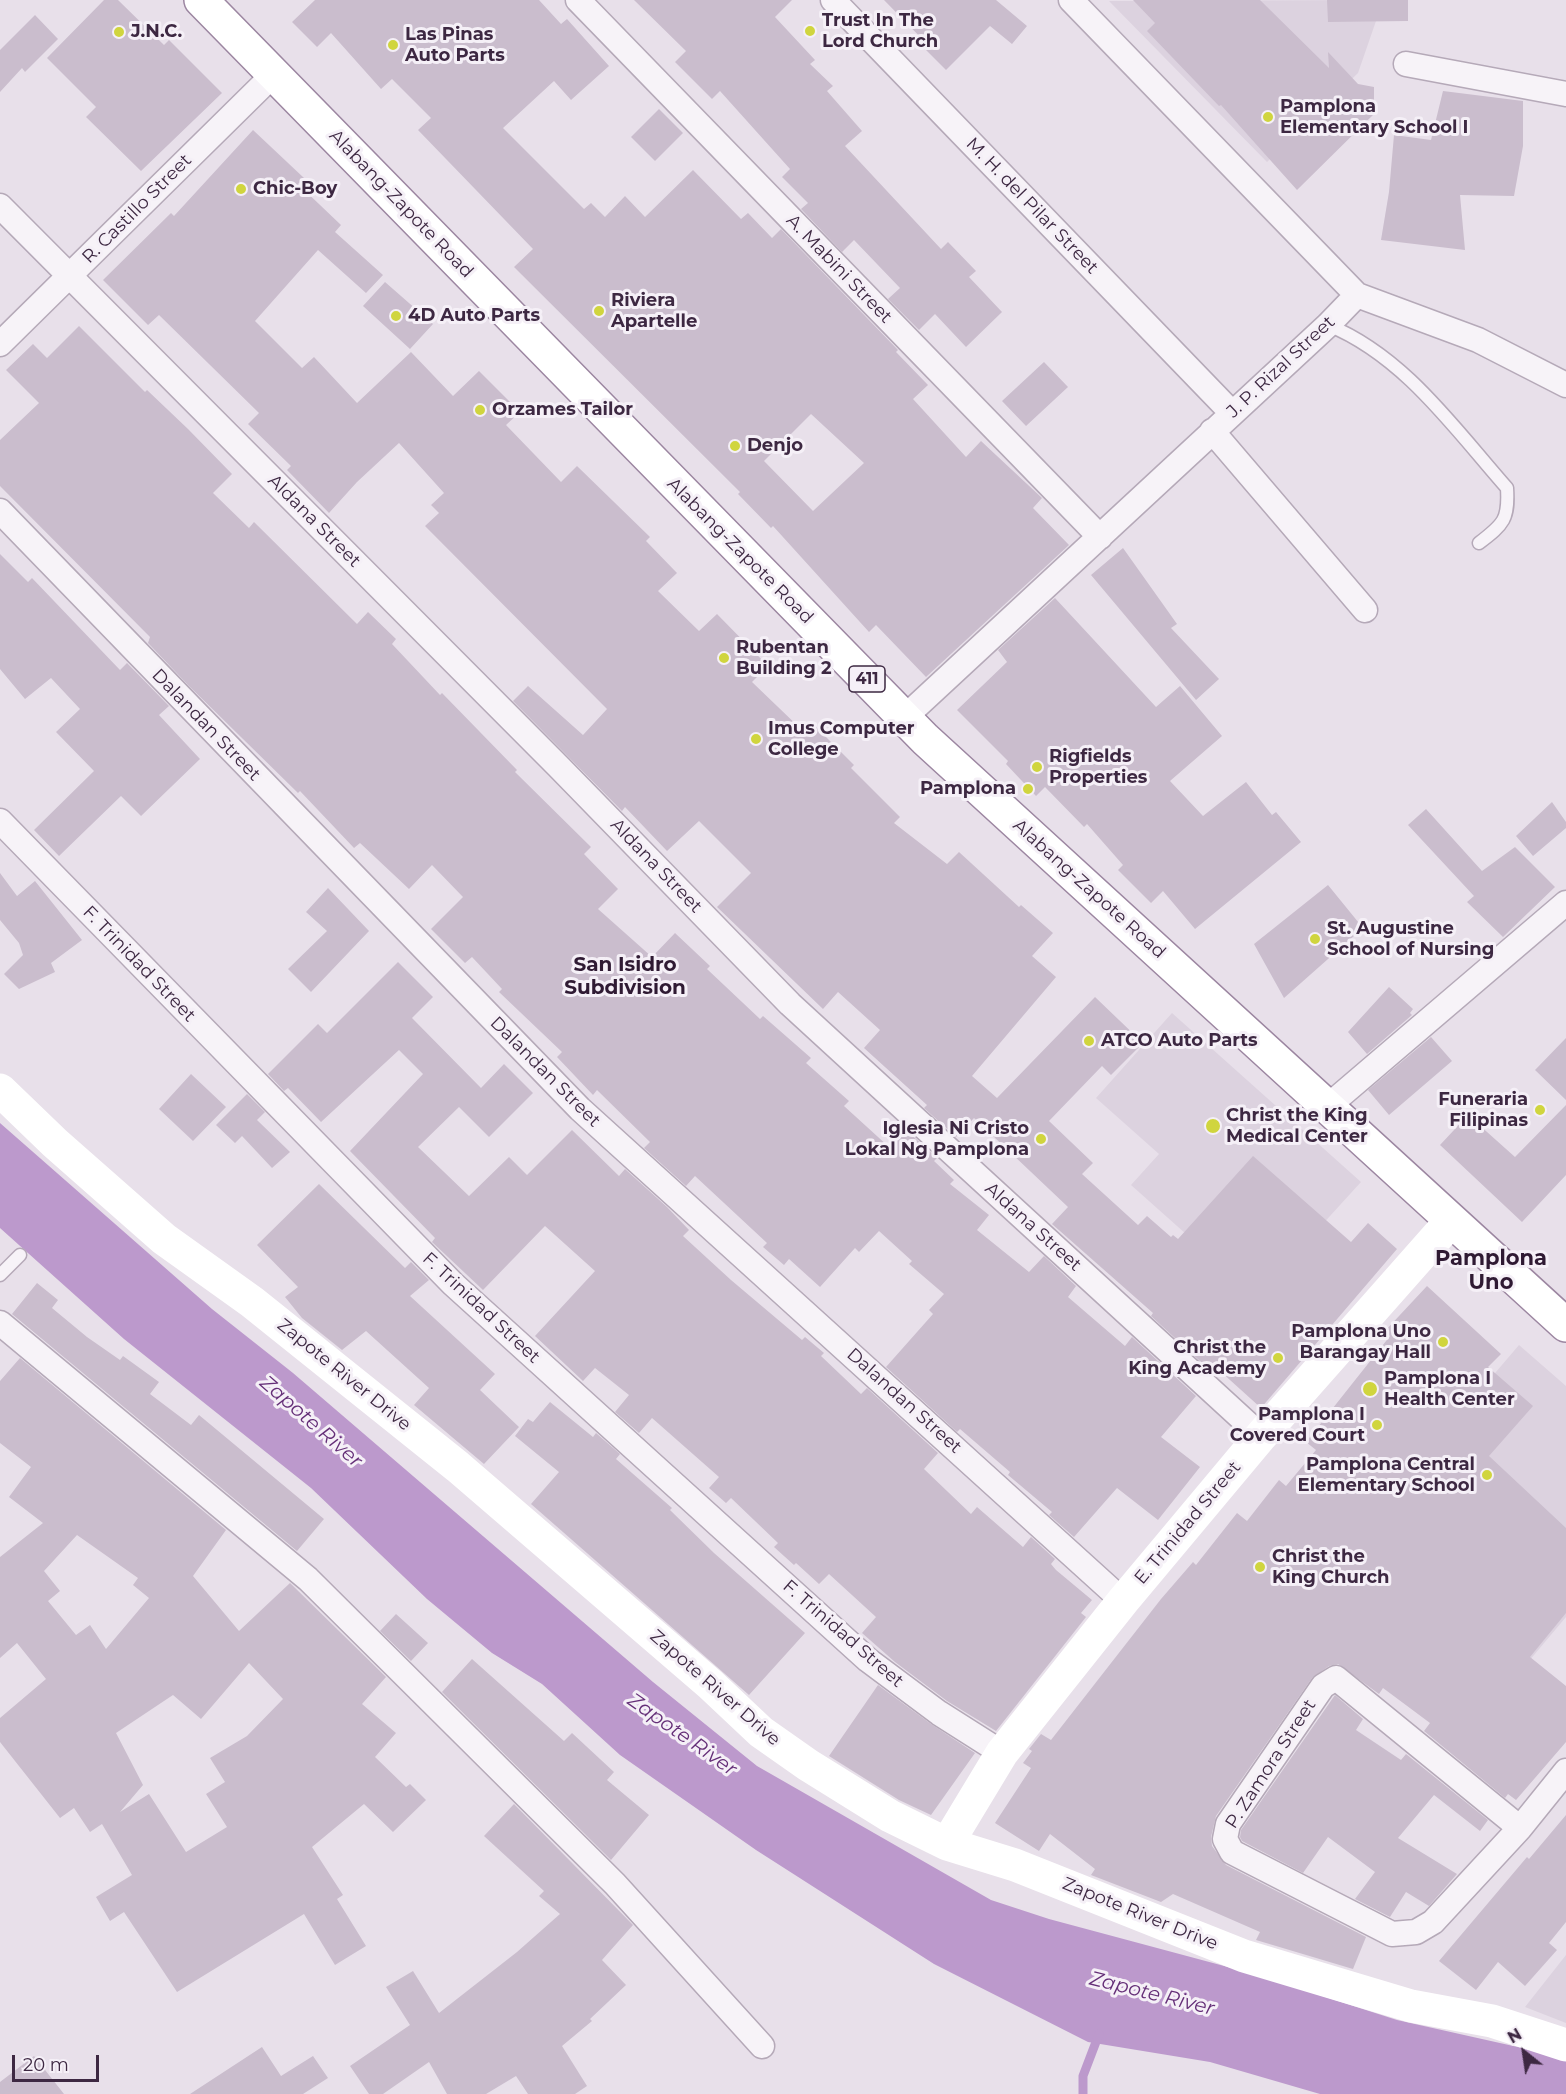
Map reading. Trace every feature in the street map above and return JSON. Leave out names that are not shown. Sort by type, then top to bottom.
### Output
[{"type":"main road","name":"Alabang-Zapote Road","points":[[201,0],[925,739],[1451,1221],[1565,1321]]},
{"type":"main road","name":"Zapote River Drive","points":[[0,1090],[55,1143],[164,1239],[252,1302],[458,1467],[710,1684],[761,1732],[808,1765],[890,1816],[947,1844],[1015,1865],[1244,1956],[1411,2006],[1492,2021],[1566,2045]]},
{"type":"main road","name":"E. Trinidad Street","points":[[947,1844],[1002,1753],[1123,1600],[1261,1436],[1451,1221]]},
{"type":"street","name":"A. Mabini Street","points":[[578,0],[1100,537]]},
{"type":"street","name":"M. H. del Pilar Street","points":[[833,0],[1232,413]]},
{"type":"street","points":[[1071,0],[1357,295],[1478,340],[1566,385]]},
{"type":"street","points":[[1406,64],[1566,94]]},
{"type":"street","name":"R. Castillo Street","points":[[0,344],[274,74]]},
{"type":"street","name":"Aldana Street","points":[[0,206],[558,766],[790,1004],[1261,1436]]},
{"type":"street","name":"J. P. Rizal Street","points":[[905,717],[1328,325],[1357,295]]},
{"type":"street","points":[[1212,431],[1365,610]]},
{"type":"street","name":"Dalandan Street","points":[[0,511],[580,1109],[1123,1600]]},
{"type":"street","name":"F. Trinidad Street","points":[[0,821],[453,1284],[868,1660],[939,1713],[1002,1753]]},
{"type":"street","points":[[1327,1107],[1566,903]]},
{"type":"street","points":[[0,1323],[308,1579],[615,1884],[762,2046]]},
{"type":"street","name":"P. Zamora Street","points":[[1520,1828],[1336,1678],[1323,1686],[1228,1824],[1226,1839],[1232,1852],[1392,1934],[1416,1932],[1433,1922],[1520,1828],[1566,1772]]},
{"type":"lane","points":[[1328,325],[1351,334],[1402,370],[1507,488],[1509,511],[1496,530],[1479,543]]},
{"type":"lane","points":[[0,1275],[20,1254]]},
{"type":"shaded area","name":"Pamplona Elementary School I","points":[[1376,0],[1376,21],[1358,73],[1267,162],[1109,1]]},
{"type":"shaded area","name":"Christ the King Medical Center","points":[[1172,1013],[1361,1182],[1268,1284],[1250,1291],[1131,1185],[1159,1154],[1096,1098]]},
{"type":"shaded area","name":"Pamplona Central Elementary School","points":[[1519,1345],[1566,1386],[1566,1617],[1497,1699],[1332,1564]]},
{"type":"shaded area","points":[[1566,1955],[1566,2023],[1525,2007]]},
{"type":"water","name":"Zapote River","points":[[0,1123],[212,1309],[293,1373],[653,1682],[757,1766],[991,1900],[1049,1919],[1254,1974],[1397,2020],[1558,2056],[1566,2060],[1566,2094],[1320,2094],[1210,2062],[1088,2042],[934,1964],[756,1850],[620,1755],[542,1684],[492,1653],[427,1599],[311,1488],[124,1339],[0,1228]]},
{"type":"building","points":[[104,0],[118,0],[164,45],[169,40],[222,93],[141,171],[86,117],[96,107],[47,58]]},
{"type":"building","points":[[315,0],[539,0],[561,24],[567,19],[609,66],[571,100],[554,81],[503,128],[584,209],[591,203],[605,217],[625,196],[645,217],[693,170],[741,219],[748,213],[772,238],[781,229],[898,350],[896,352],[928,385],[913,399],[966,457],[981,441],[1042,498],[1033,508],[1069,545],[926,677],[876,625],[869,632],[773,526],[771,528],[738,494],[740,492],[514,267],[533,249],[418,130],[431,118],[392,79],[381,89],[331,33],[317,47],[292,22]],"holes":[[[811,414],[864,463],[813,511],[764,461]]]},
{"type":"building","points":[[634,0],[792,0],[775,17],[815,60],[810,64],[833,86],[827,91],[862,131],[845,146],[941,249],[948,242],[976,271],[969,277],[1002,312],[966,347],[935,314],[919,330],[888,299],[900,288],[854,240],[842,252],[801,209],[808,203],[782,177],[790,169],[720,91],[712,99],[675,62],[686,51]]},
{"type":"building","points":[[884,0],[996,0],[1027,26],[1012,44],[990,26],[946,70],[926,50],[929,46]]},
{"type":"building","name":"Pamplona Elementary School I","points":[[1133,0],[1260,0],[1329,68],[1328,52],[1358,84],[1374,87],[1374,114],[1297,190],[1221,105],[1219,106],[1147,31],[1155,23]]},
{"type":"building","points":[[1327,0],[1408,0],[1408,21],[1328,22]]},
{"type":"building","points":[[35,15],[58,39],[25,72],[22,68],[0,92],[0,50]]},
{"type":"building","points":[[1443,91],[1523,101],[1523,146],[1514,196],[1460,195],[1465,250],[1381,240],[1389,192],[1394,135],[1431,140]]},
{"type":"building","points":[[659,109],[683,133],[655,161],[631,137]]},
{"type":"building","points":[[253,130],[304,178],[298,184],[341,225],[335,232],[383,275],[366,293],[318,250],[255,321],[302,368],[314,357],[357,403],[411,352],[453,396],[479,371],[520,412],[506,425],[561,482],[577,466],[650,537],[646,541],[677,573],[658,591],[699,631],[717,614],[768,666],[752,682],[803,731],[811,722],[854,765],[851,768],[900,817],[894,823],[947,864],[959,852],[1019,907],[1021,905],[1053,933],[1032,956],[1056,977],[972,1076],[997,1098],[1095,997],[1143,1043],[1111,1075],[1102,1066],[1049,1121],[1093,1163],[1082,1174],[1138,1225],[1147,1216],[1171,1237],[1173,1235],[1178,1239],[1253,1156],[1351,1242],[1368,1223],[1397,1249],[1261,1408],[1220,1371],[1214,1374],[1151,1316],[1153,1313],[1052,1224],[1068,1207],[974,1118],[956,1137],[924,1108],[927,1105],[864,1048],[880,1030],[838,992],[823,1009],[717,907],[751,873],[699,821],[667,851],[625,807],[622,811],[513,701],[528,686],[583,735],[607,709],[425,526],[439,513],[431,505],[444,493],[399,443],[357,482],[329,513],[287,470],[291,466],[248,424],[259,413],[159,315],[148,325],[103,280],[171,213],[174,216]]},
{"type":"building","points":[[385,282],[433,324],[410,349],[363,306]]},
{"type":"building","points":[[79,326],[232,474],[213,493],[249,528],[254,522],[357,624],[368,612],[396,639],[392,644],[440,695],[442,693],[517,770],[515,772],[591,847],[584,854],[618,889],[598,909],[652,957],[675,933],[710,966],[707,969],[760,1019],[763,1016],[811,1058],[806,1063],[849,1101],[844,1106],[889,1147],[905,1129],[937,1158],[934,1161],[954,1180],[950,1184],[989,1215],[977,1230],[1029,1272],[1044,1256],[1076,1286],[1068,1297],[1125,1346],[1132,1337],[1196,1396],[1161,1437],[1200,1467],[1158,1520],[1117,1488],[1074,1537],[1049,1515],[1052,1512],[1008,1475],[1010,1472],[960,1429],[957,1432],[886,1367],[933,1314],[929,1310],[944,1294],[909,1264],[912,1261],[879,1231],[859,1252],[855,1248],[820,1287],[789,1259],[784,1265],[763,1247],[767,1243],[695,1176],[686,1186],[644,1148],[650,1142],[597,1090],[593,1095],[557,1057],[562,1052],[499,992],[502,989],[472,957],[465,963],[431,929],[463,897],[432,865],[409,889],[360,843],[354,848],[300,791],[298,793],[189,686],[148,643],[150,637],[0,486],[0,440],[39,403],[6,370],[33,344],[47,358]]},
{"type":"building","points":[[1044,362],[1068,387],[1026,426],[1002,401]]},
{"type":"building","points":[[1123,548],[1177,624],[1171,628],[1219,679],[1196,700],[1091,575]]},
{"type":"building","points":[[0,554],[28,582],[32,578],[120,670],[127,663],[169,706],[159,715],[200,759],[141,816],[121,796],[59,856],[34,830],[94,771],[56,732],[80,709],[51,678],[25,699],[0,669]]},
{"type":"building","points":[[1055,598],[1156,707],[1180,686],[1222,736],[1170,781],[1203,816],[1246,782],[1272,815],[1276,812],[1301,842],[1195,929],[1163,891],[1151,903],[1118,870],[1123,865],[1087,824],[1084,827],[1045,787],[1036,796],[1006,764],[1008,761],[957,710],[1007,662],[998,650]]},
{"type":"building","points":[[1552,802],[1566,822],[1566,828],[1533,856],[1516,836]]},
{"type":"building","points":[[1426,809],[1482,871],[1515,847],[1555,887],[1503,937],[1467,902],[1474,896],[1408,825]]},
{"type":"building","points":[[0,873],[17,896],[35,881],[82,940],[51,963],[55,972],[19,989],[4,974],[23,955],[19,943],[0,920]]},
{"type":"building","points":[[1328,885],[1363,928],[1284,998],[1254,944]]},
{"type":"building","points":[[328,888],[369,931],[311,992],[288,969],[327,931],[306,912]]},
{"type":"building","points":[[398,962],[433,997],[412,1018],[481,1088],[504,1064],[533,1093],[489,1137],[459,1107],[418,1147],[469,1196],[509,1157],[527,1175],[572,1130],[619,1176],[625,1169],[667,1207],[689,1230],[683,1236],[731,1280],[802,1340],[805,1337],[824,1353],[821,1356],[861,1394],[867,1388],[938,1453],[924,1469],[971,1514],[977,1507],[1023,1547],[1031,1537],[1055,1559],[1051,1564],[1056,1570],[1092,1600],[1081,1613],[1086,1617],[996,1731],[947,1701],[895,1662],[862,1633],[876,1617],[829,1574],[819,1584],[796,1563],[794,1565],[774,1547],[778,1543],[731,1498],[726,1503],[709,1488],[719,1477],[652,1418],[639,1433],[615,1412],[629,1395],[595,1368],[583,1381],[535,1336],[595,1271],[545,1226],[483,1290],[432,1242],[435,1238],[350,1151],[423,1074],[399,1050],[321,1122],[288,1088],[284,1091],[268,1074],[318,1024],[327,1033]]},
{"type":"building","points":[[1389,987],[1413,1009],[1410,1013],[1412,1015],[1367,1054],[1348,1032]]},
{"type":"building","points":[[1431,1037],[1452,1061],[1389,1115],[1368,1090]]},
{"type":"building","points":[[1566,1038],[1566,1100],[1535,1070]]},
{"type":"building","points":[[191,1074],[226,1107],[193,1141],[159,1109]]},
{"type":"building","points":[[247,1094],[265,1112],[257,1120],[290,1152],[272,1168],[242,1136],[235,1143],[216,1125]]},
{"type":"building","points":[[1566,1105],[1566,1175],[1522,1222],[1440,1145],[1468,1115],[1515,1157]]},
{"type":"building","points":[[319,1184],[405,1268],[411,1262],[429,1280],[410,1296],[495,1374],[480,1390],[519,1427],[484,1464],[414,1405],[429,1388],[366,1331],[342,1350],[302,1318],[285,1297],[298,1287],[257,1245]]},
{"type":"building","points":[[37,1283],[58,1300],[52,1308],[87,1337],[120,1360],[123,1356],[159,1382],[150,1394],[191,1425],[199,1415],[324,1519],[297,1551],[12,1314]]},
{"type":"building","points":[[1427,1286],[1501,1354],[1488,1367],[1533,1406],[1489,1456],[1566,1528],[1566,1613],[1530,1657],[1566,1686],[1566,1742],[1516,1800],[1508,1794],[1505,1798],[1424,1731],[1430,1723],[1383,1688],[1379,1694],[1338,1664],[1329,1666],[1312,1678],[1216,1816],[1211,1837],[1212,1846],[1226,1865],[1366,1937],[1353,1969],[1256,1940],[1260,1932],[1173,1894],[1161,1902],[1091,1875],[1095,1869],[1050,1834],[1039,1851],[995,1823],[1031,1768],[1023,1763],[1032,1751],[1029,1749],[1041,1734],[1051,1740],[1161,1599],[1193,1562],[1196,1565],[1237,1513],[1247,1521],[1279,1480],[1286,1486],[1316,1450],[1306,1442],[1390,1336],[1385,1331]]},
{"type":"building","points":[[20,1358],[226,1530],[193,1576],[239,1631],[290,1583],[386,1677],[362,1704],[396,1733],[375,1757],[406,1787],[410,1784],[426,1800],[393,1832],[364,1804],[312,1847],[343,1895],[337,1899],[366,1946],[335,1965],[304,1914],[177,1992],[124,1912],[110,1921],[96,1897],[132,1875],[102,1824],[90,1832],[74,1808],[60,1818],[0,1742],[0,1718],[46,1679],[17,1643],[0,1658],[0,1557],[43,1523],[9,1497],[31,1467],[0,1443],[0,1381]],"holes":[[[77,1535],[138,1578],[133,1585],[149,1598],[106,1649],[90,1625],[76,1635],[48,1601],[60,1591],[44,1571]],[[249,1663],[283,1699],[247,1736],[210,1758],[225,1782],[206,1794],[227,1827],[186,1852],[149,1794],[120,1812],[143,1785],[116,1733],[173,1695],[201,1719]]]},
{"type":"building","points":[[550,1402],[593,1437],[596,1433],[620,1454],[616,1459],[672,1508],[670,1510],[714,1553],[805,1633],[749,1695],[531,1504],[559,1472],[515,1436],[528,1419],[533,1422]]},
{"type":"building","points":[[396,1614],[428,1643],[411,1661],[380,1631]]},
{"type":"building","points":[[472,1659],[564,1741],[572,1733],[614,1772],[607,1780],[649,1815],[611,1860],[442,1692]]},
{"type":"building","points":[[878,1685],[975,1753],[931,1815],[899,1800],[829,1756]]},
{"type":"building","points":[[1335,1695],[1363,1719],[1356,1730],[1401,1760],[1406,1754],[1488,1820],[1480,1831],[1434,1795],[1398,1838],[1457,1874],[1429,1906],[1406,1892],[1390,1917],[1355,1899],[1375,1872],[1328,1837],[1303,1873],[1242,1841],[1240,1837],[1241,1830]]},
{"type":"building","points":[[514,1804],[633,1925],[602,1960],[626,1985],[590,2019],[592,2021],[562,2046],[587,2086],[575,2094],[528,2094],[516,2076],[486,2094],[447,2094],[429,2062],[383,2094],[369,2094],[350,2066],[410,2025],[386,1987],[413,1971],[439,2013],[517,1952],[560,1914],[539,1896],[544,1891],[484,1836]]},
{"type":"building","points":[[1566,1815],[1566,1922],[1549,1943],[1557,1950],[1525,1986],[1498,1962],[1476,1990],[1439,1961],[1527,1857],[1529,1859]]},
{"type":"building","points":[[262,2047],[281,2076],[313,2056],[328,2078],[303,2094],[190,2094]]},
{"type":"building","points":[[34,2056],[64,2094],[0,2094],[0,2082]]},
{"type":"waterway","points":[[1083,2094],[1083,2076],[1099,2034]]},
{"type":"place","name":"Trust In The Lord Church","points":[[810,31]]},
{"type":"place","name":"J.N.C.","points":[[119,32]]},
{"type":"place","name":"Las Pinas Auto Parts","points":[[393,45]]},
{"type":"place","name":"Pamplona Elementary School I","points":[[1268,117]]},
{"type":"place","name":"Chic-Boy","points":[[241,189]]},
{"type":"place","name":"Riviera Apartelle","points":[[599,311]]},
{"type":"place","name":"4D Auto Parts","points":[[396,316]]},
{"type":"place","name":"Orzames Tailor","points":[[480,410]]},
{"type":"place","name":"Denjo","points":[[735,446]]},
{"type":"place","name":"Rubentan Building 2","points":[[724,658]]},
{"type":"place","name":"Imus Computer College","points":[[756,739]]},
{"type":"place","name":"Rigfields Properties","points":[[1037,767]]},
{"type":"place","name":"Pamplona","points":[[1028,789]]},
{"type":"place","name":"St. Augustine School of Nursing","points":[[1315,939]]},
{"type":"place","name":"ATCO Auto Parts","points":[[1089,1041]]},
{"type":"place","name":"Funeraria Filipinas","points":[[1540,1110]]},
{"type":"place","name":"Christ the King Medical Center","points":[[1213,1126]]},
{"type":"place","name":"Iglesia Ni Cristo Lokal Ng Pamplona","points":[[1041,1139]]},
{"type":"place","name":"Pamplona Uno Barangay Hall","points":[[1443,1342]]},
{"type":"place","name":"Christ the King Academy","points":[[1278,1358]]},
{"type":"place","name":"Pamplona I Health Center","points":[[1370,1389]]},
{"type":"place","name":"Pamplona I Covered Court","points":[[1377,1425]]},
{"type":"place","name":"Pamplona Central Elementary School","points":[[1487,1475]]},
{"type":"place","name":"Christ the King Church","points":[[1260,1567]]},
{"type":"district","name":"San Isidro Subdivision","points":[[625,976]]},
{"type":"district","name":"Pamplona Uno","points":[[1491,1271]]}]
